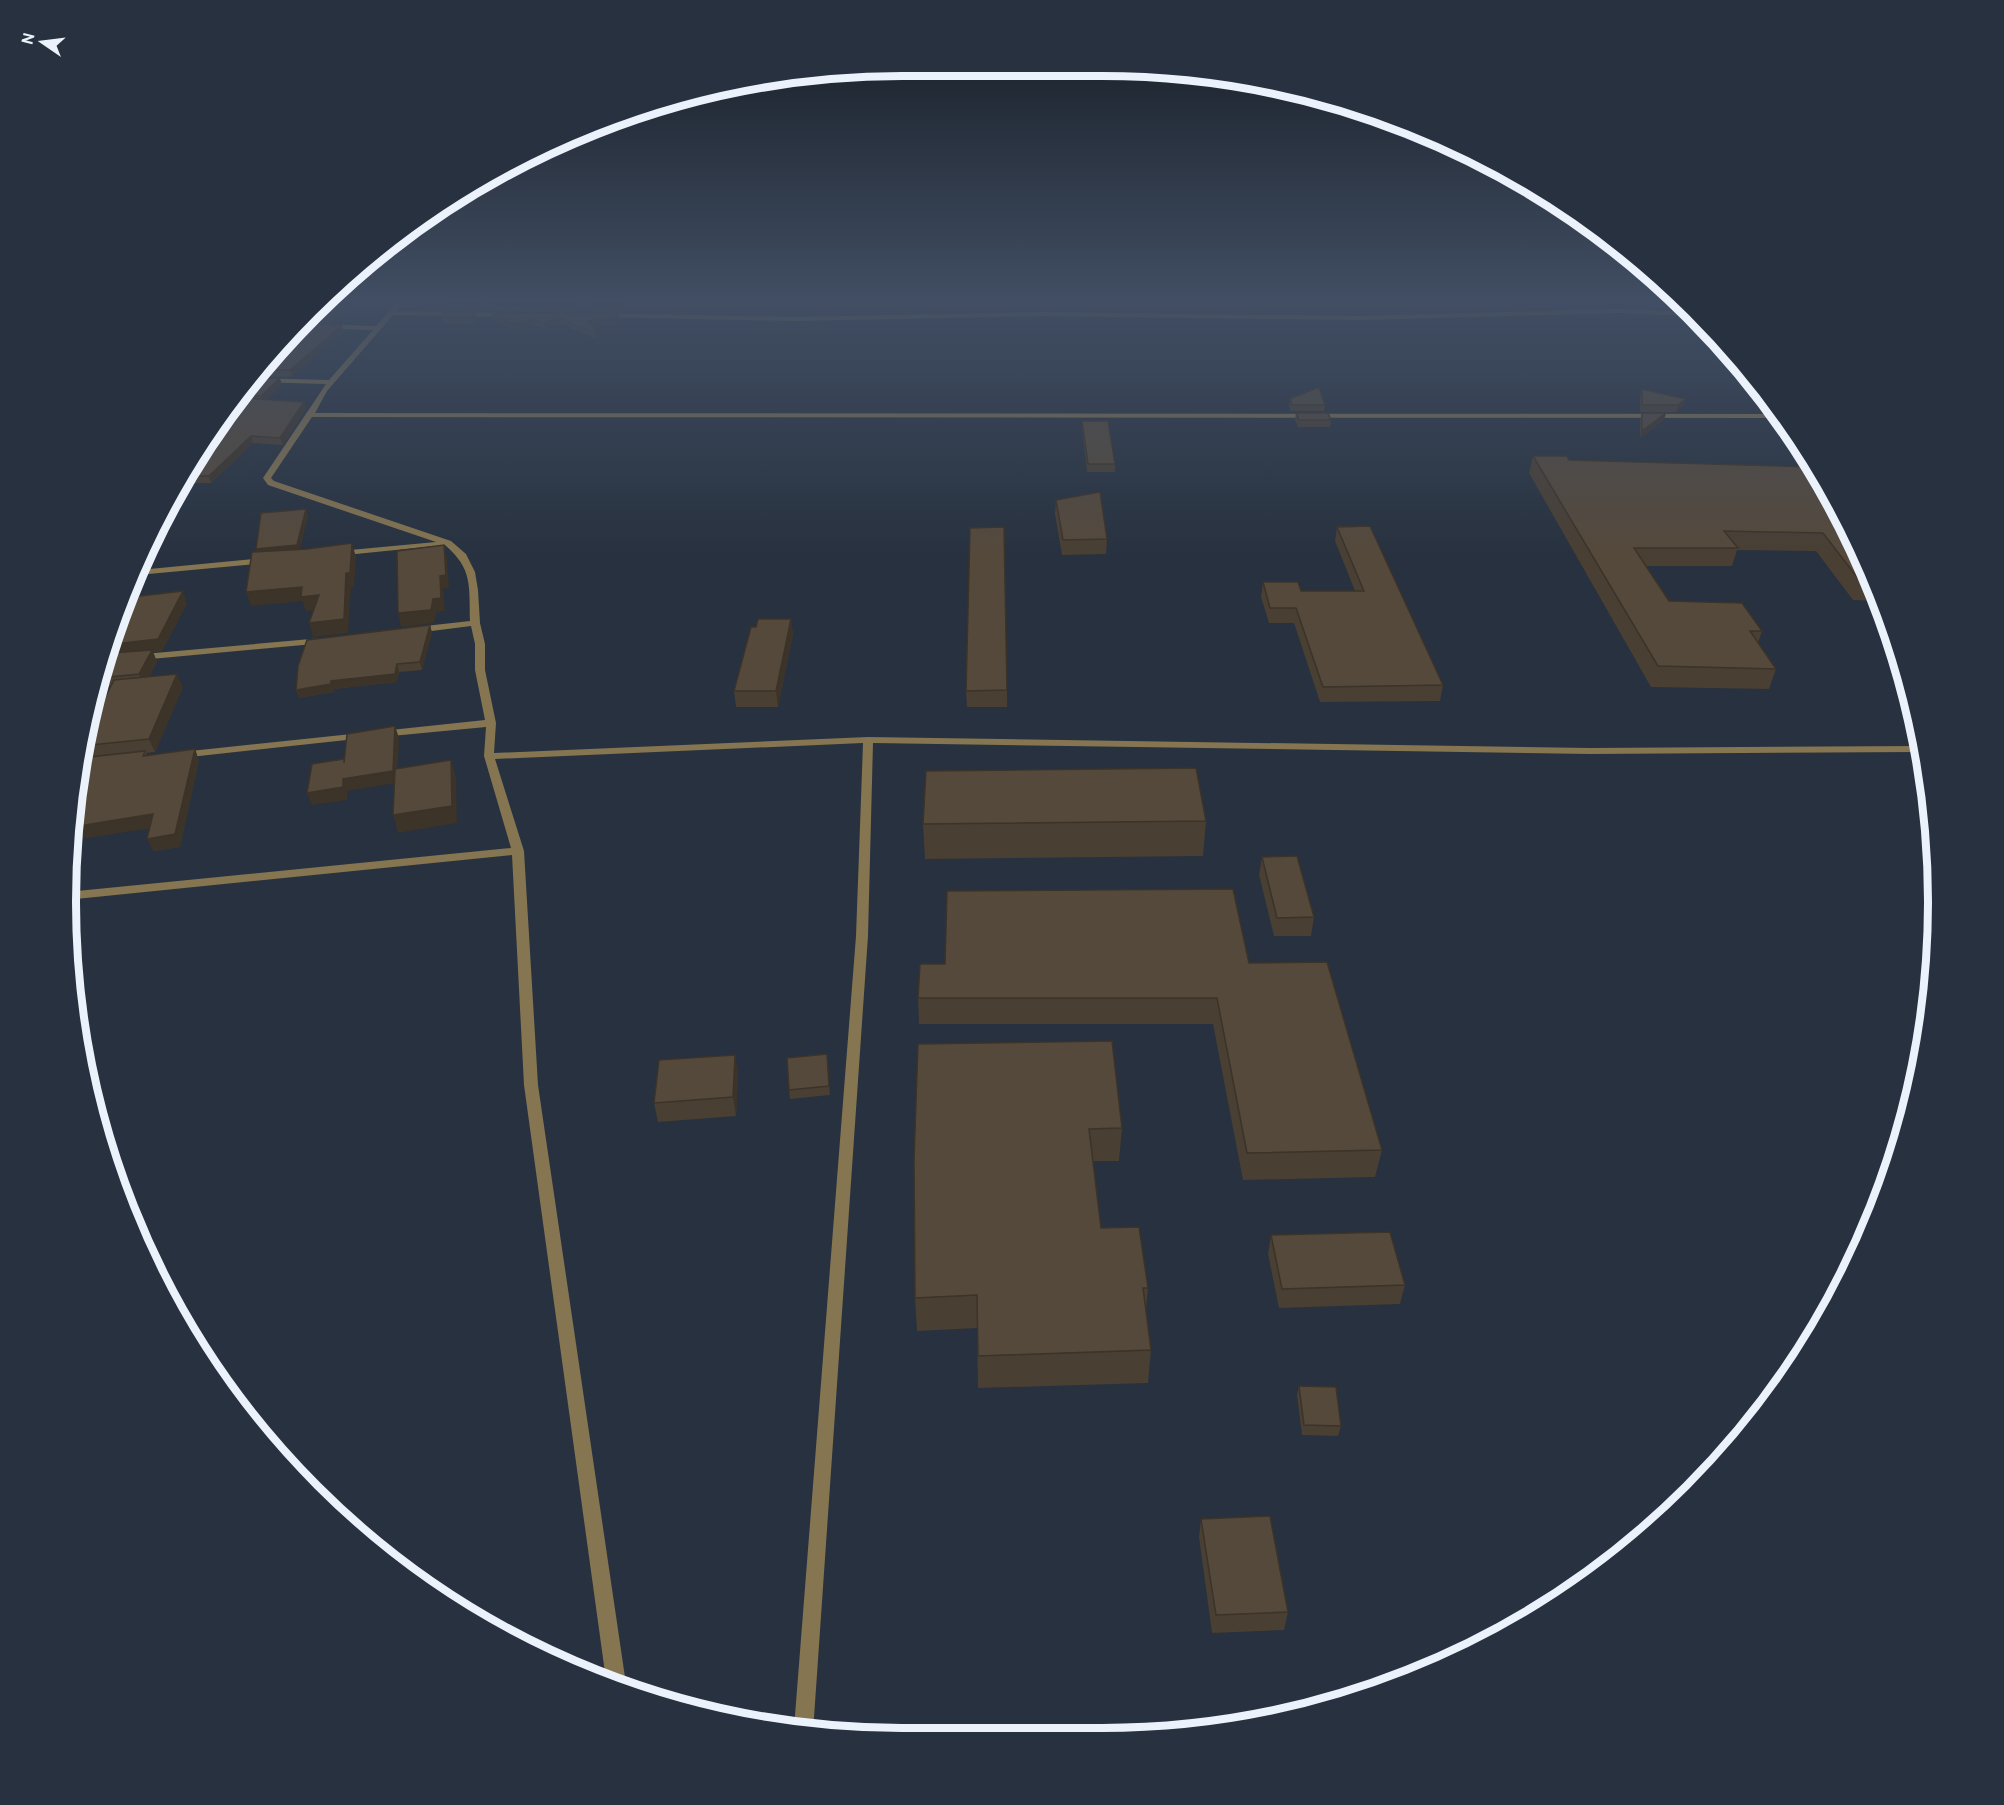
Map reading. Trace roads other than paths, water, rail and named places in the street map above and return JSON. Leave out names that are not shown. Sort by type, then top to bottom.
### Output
[{"type":"street","points":[[326,387],[267,478],[271,483],[448,543],[463,556],[471,572],[475,623],[480,644],[480,670],[491,723],[489,756],[518,851],[531,1085],[615,1677]]},
{"type":"street","points":[[310,415],[1768,416]]},
{"type":"street","points":[[332,555],[448,543]]},
{"type":"street","points":[[145,572],[276,560]]},
{"type":"street","points":[[405,631],[475,623]]},
{"type":"street","points":[[113,660],[335,640]]},
{"type":"street","points":[[174,755],[491,723]]},
{"type":"street","points":[[489,756],[868,740],[1590,751],[1913,749]]},
{"type":"street","points":[[805,1722],[861,947],[868,740]]},
{"type":"street","points":[[76,895],[518,851]]}]
